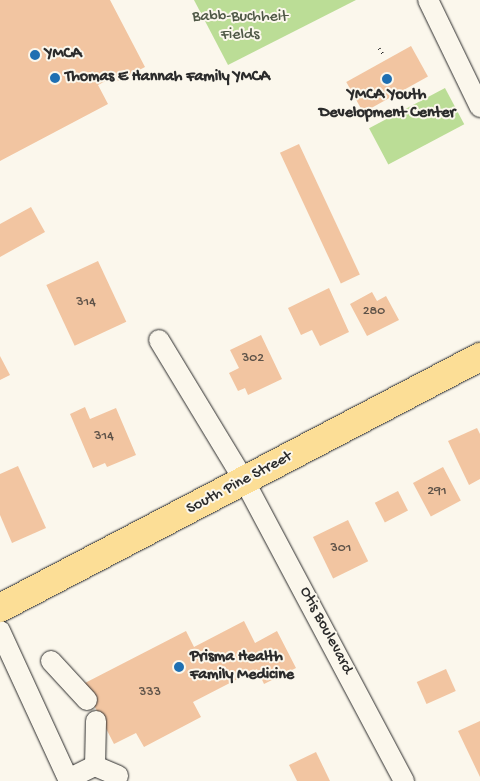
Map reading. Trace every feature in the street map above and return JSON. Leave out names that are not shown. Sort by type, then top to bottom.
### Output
[{"type":"highway","name":"South Pine Street","points":[[0,608],[245,482],[480,357]]},
{"type":"street","points":[[428,0],[480,107]]},
{"type":"street","name":"Otis Boulevard","points":[[158,340],[245,482],[404,781]]},
{"type":"street","points":[[0,631],[68,780],[95,766]]},
{"type":"street","points":[[51,661],[86,700]]},
{"type":"street","points":[[95,766],[96,721]]},
{"type":"street","points":[[95,766],[118,776]]},
{"type":"path","points":[[379,48],[383,54]]},
{"type":"green space","name":"Babb-Buchheit Fields","points":[[194,0],[356,0],[228,65]]},
{"type":"green space","points":[[445,88],[464,124],[388,165],[369,128]]},
{"type":"building","name":"Thomas E Hannah Family YMCA","points":[[0,0],[110,0],[145,67],[118,81],[115,76],[98,85],[108,104],[0,161]]},
{"type":"building","name":"YMCA Youth Development Center","points":[[411,46],[428,77],[363,112],[346,82]]},
{"type":"building","points":[[299,144],[360,275],[341,283],[280,153]]},
{"type":"building","points":[[31,207],[45,232],[0,257],[0,224]]},
{"type":"building","points":[[98,261],[126,322],[75,346],[46,285]]},
{"type":"building","points":[[329,288],[349,332],[320,346],[312,330],[301,335],[288,308]]},
{"type":"building","points":[[372,292],[377,301],[386,296],[399,320],[367,336],[350,304]]},
{"type":"building","points":[[261,335],[282,379],[248,395],[245,388],[238,391],[229,373],[239,368],[230,350]]},
{"type":"building","points":[[0,356],[10,375],[0,380]]},
{"type":"building","points":[[85,407],[90,419],[116,408],[136,455],[107,467],[105,463],[93,468],[70,414]]},
{"type":"building","points":[[477,428],[480,434],[480,479],[469,485],[448,441]]},
{"type":"building","points":[[18,466],[46,528],[12,543],[0,515],[0,474]]},
{"type":"building","points":[[443,467],[461,501],[431,517],[413,483]]},
{"type":"building","points":[[398,491],[408,511],[385,522],[375,503]]},
{"type":"building","points":[[348,520],[368,561],[333,578],[313,537]]},
{"type":"building","points":[[244,621],[255,643],[277,631],[296,668],[264,684],[257,669],[193,702],[201,717],[144,747],[136,733],[114,744],[83,684],[186,631],[194,647]]},
{"type":"building","points":[[446,669],[456,691],[427,704],[417,682]]},
{"type":"building","points":[[480,721],[480,777],[458,731]]},
{"type":"building","points":[[316,752],[330,781],[297,781],[289,765]]},
{"type":"place","name":"YMCA","points":[[35,55]]},
{"type":"place","name":"Thomas E Hannah Family YMCA","points":[[55,78]]},
{"type":"place","name":"YMCA Youth Development Center","points":[[387,79]]},
{"type":"place","name":"Prisma Health Family Medicine","points":[[179,667]]}]
